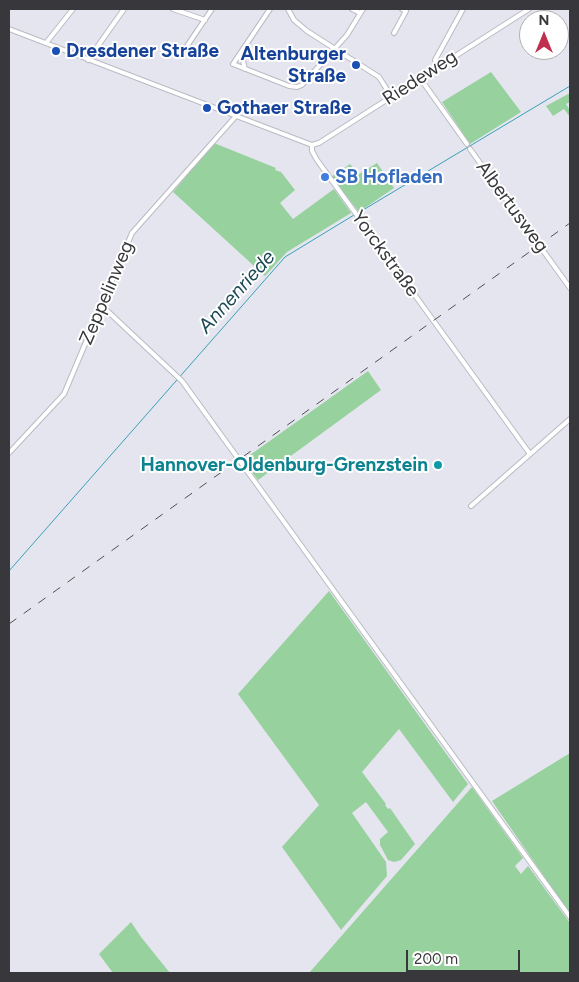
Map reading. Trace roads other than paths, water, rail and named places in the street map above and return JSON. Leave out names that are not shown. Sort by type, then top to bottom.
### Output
[{"type":"street","points":[[46,43],[73,9]]},
{"type":"street","points":[[88,60],[124,9]]},
{"type":"street","points":[[173,9],[205,20]]},
{"type":"street","points":[[187,50],[187,46],[212,9]]},
{"type":"street","points":[[270,9],[233,64],[289,86],[297,87],[302,85],[347,35],[362,11],[352,9]]},
{"type":"street","points":[[288,9],[294,20],[379,77],[392,96]]},
{"type":"street","points":[[394,33],[406,11],[402,9]]},
{"type":"street","points":[[438,66],[435,60],[463,9]]},
{"type":"street","name":"Riedeweg","points":[[312,145],[316,145],[529,9]]},
{"type":"street","points":[[9,29],[312,145]]},
{"type":"street","points":[[241,53],[245,69]]},
{"type":"street","name":"Albertusweg","points":[[420,78],[467,144]]},
{"type":"street","name":"Zeppelinweg","points":[[9,453],[64,394],[132,233],[236,116]]},
{"type":"street","name":"Yorckstraße","points":[[312,145],[312,151],[317,160],[355,214],[530,454]]},
{"type":"street","name":"Albertusweg","points":[[470,149],[570,288]]},
{"type":"street","points":[[101,305],[177,374],[570,917]]},
{"type":"street","points":[[471,506],[570,419]]},
{"type":"waterway","name":"Annenriede","points":[[358,213],[570,86]]},
{"type":"waterway","name":"Annenriede","points":[[9,571],[285,257],[354,215]]},
{"type":"railway","points":[[9,624],[570,223]]},
{"type":"place","name":"Dresdener Straße","points":[[56,51]]},
{"type":"place","name":"Altenburger Straße","points":[[356,65]]},
{"type":"place","name":"Gothaer Straße","points":[[207,108]]},
{"type":"place","name":"SB Hofladen","points":[[325,177]]},
{"type":"place","name":"Hannover-Oldenburg-Grenzstein","points":[[438,465]]}]
